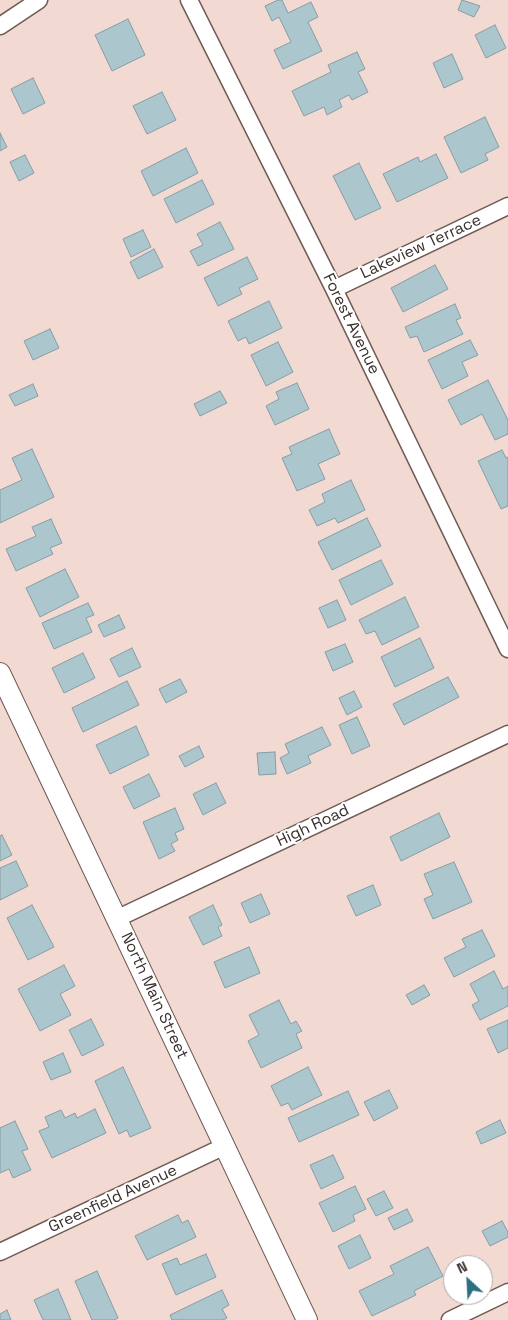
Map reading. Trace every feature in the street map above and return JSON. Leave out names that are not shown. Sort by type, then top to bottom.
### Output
[{"type":"street","points":[[0,26],[40,0]]},
{"type":"street","name":"Forest Avenue","points":[[189,0],[334,289],[508,649]]},
{"type":"street","name":"Lakeview Terrace","points":[[334,289],[508,206]]},
{"type":"street","name":"North Main Street","points":[[0,673],[118,918],[307,1320]]},
{"type":"street","name":"High Road","points":[[118,918],[508,734]]},
{"type":"street","name":"Greenfield Avenue","points":[[0,1252],[225,1146]]},
{"type":"street","points":[[450,1320],[508,1292]]},
{"type":"building","points":[[282,0],[288,13],[311,2],[318,17],[308,22],[322,51],[283,69],[274,50],[291,42],[279,17],[272,21],[265,6]]},
{"type":"building","points":[[462,0],[480,6],[474,17],[458,10]]},
{"type":"building","points":[[128,19],[145,55],[112,71],[95,35]]},
{"type":"building","points":[[495,25],[506,48],[486,58],[475,35]]},
{"type":"building","points":[[357,52],[365,69],[358,72],[368,92],[352,100],[349,95],[339,100],[342,107],[327,115],[324,107],[304,116],[292,91],[331,72],[328,65]]},
{"type":"building","points":[[452,54],[463,79],[444,88],[433,63]]},
{"type":"building","points":[[33,78],[45,103],[23,114],[11,89]]},
{"type":"building","points":[[162,92],[176,120],[147,134],[133,106]]},
{"type":"building","points":[[485,117],[499,147],[485,154],[488,160],[461,173],[444,137]]},
{"type":"building","points":[[0,133],[7,147],[0,151]]},
{"type":"building","points":[[186,148],[198,173],[153,196],[141,171]]},
{"type":"building","points":[[436,154],[448,178],[397,202],[383,174],[418,157],[420,162]]},
{"type":"building","points":[[25,155],[34,173],[19,181],[10,162]]},
{"type":"building","points":[[359,163],[381,208],[355,220],[333,176]]},
{"type":"building","points":[[202,180],[214,204],[176,223],[164,199]]},
{"type":"building","points":[[220,222],[234,249],[198,266],[190,251],[203,245],[197,234]]},
{"type":"building","points":[[143,230],[151,247],[131,257],[123,239]]},
{"type":"building","points":[[154,249],[163,267],[138,279],[130,262]]},
{"type":"building","points":[[247,257],[258,279],[239,288],[242,294],[218,306],[204,278]]},
{"type":"building","points":[[435,265],[448,289],[403,312],[391,288]]},
{"type":"building","points":[[269,301],[282,328],[249,344],[246,337],[238,341],[228,321]]},
{"type":"building","points":[[455,304],[461,318],[456,320],[463,334],[424,352],[417,336],[410,338],[405,327]]},
{"type":"building","points":[[50,329],[59,348],[33,360],[24,341]]},
{"type":"building","points":[[470,340],[478,355],[462,362],[468,376],[442,389],[428,360]]},
{"type":"building","points":[[278,342],[293,372],[266,386],[251,355]]},
{"type":"building","points":[[488,380],[508,420],[508,434],[495,440],[482,414],[461,425],[448,400]]},
{"type":"building","points":[[297,383],[309,409],[275,425],[266,406],[279,399],[276,392]]},
{"type":"building","points":[[33,384],[38,396],[15,406],[9,395]]},
{"type":"building","points":[[220,391],[227,403],[200,416],[194,404]]},
{"type":"building","points":[[329,429],[340,454],[318,464],[325,479],[297,491],[282,458],[292,454],[289,447]]},
{"type":"building","points":[[32,449],[54,497],[0,523],[0,490],[22,480],[12,458]]},
{"type":"building","points":[[502,450],[506,458],[508,457],[508,506],[501,509],[478,461]]},
{"type":"building","points":[[351,480],[365,510],[338,523],[335,518],[317,526],[309,510],[325,502],[322,494]]},
{"type":"building","points":[[367,518],[381,546],[332,570],[318,542]]},
{"type":"building","points":[[51,519],[62,543],[50,548],[53,554],[16,571],[6,549],[36,536],[32,527]]},
{"type":"building","points":[[381,560],[393,584],[351,605],[339,580]]},
{"type":"building","points":[[65,569],[79,597],[40,617],[26,588]]},
{"type":"building","points":[[405,597],[419,627],[382,645],[375,631],[366,634],[359,620]]},
{"type":"building","points":[[337,600],[346,620],[328,628],[319,608]]},
{"type":"building","points":[[88,603],[94,615],[86,618],[92,632],[54,649],[42,623]]},
{"type":"building","points":[[119,615],[125,628],[104,637],[98,625]]},
{"type":"building","points":[[420,638],[434,668],[395,687],[381,657]]},
{"type":"building","points":[[345,644],[353,662],[333,671],[325,652]]},
{"type":"building","points":[[132,648],[141,667],[119,677],[110,659]]},
{"type":"building","points":[[83,653],[95,678],[64,693],[52,668]]},
{"type":"building","points":[[448,677],[459,697],[404,725],[393,704]]},
{"type":"building","points":[[180,679],[187,692],[166,703],[159,689]]},
{"type":"building","points":[[127,681],[139,705],[83,732],[72,708]]},
{"type":"building","points":[[354,691],[362,707],[347,715],[339,698]]},
{"type":"building","points":[[357,717],[370,746],[352,754],[339,725]]},
{"type":"building","points":[[136,726],[149,755],[110,774],[96,745]]},
{"type":"building","points":[[322,727],[331,745],[308,756],[311,763],[287,774],[280,758],[289,753],[285,744]]},
{"type":"building","points":[[199,746],[204,757],[185,767],[179,756]]},
{"type":"building","points":[[275,752],[276,774],[259,775],[257,753]]},
{"type":"building","points":[[149,774],[160,796],[134,809],[123,787]]},
{"type":"building","points":[[216,783],[226,803],[203,815],[193,794]]},
{"type":"building","points":[[175,808],[184,829],[175,833],[178,840],[171,844],[175,851],[159,859],[143,822]]},
{"type":"building","points":[[439,813],[450,837],[401,861],[390,837]]},
{"type":"building","points":[[2,835],[12,855],[0,861],[0,836]]},
{"type":"building","points":[[16,861],[28,886],[0,900],[0,868]]},
{"type":"building","points":[[454,862],[472,902],[433,919],[424,899],[433,895],[424,874]]},
{"type":"building","points":[[373,885],[381,905],[356,916],[347,896]]},
{"type":"building","points":[[261,894],[270,914],[250,923],[241,903]]},
{"type":"building","points":[[32,905],[54,947],[28,960],[7,918]]},
{"type":"building","points":[[213,905],[222,925],[218,927],[222,936],[203,945],[189,917]]},
{"type":"building","points":[[482,930],[495,956],[454,977],[444,958],[466,947],[462,939]]},
{"type":"building","points":[[249,947],[260,973],[225,988],[214,962]]},
{"type":"building","points":[[64,965],[75,986],[60,994],[71,1015],[40,1031],[18,989]]},
{"type":"building","points":[[494,971],[503,989],[508,986],[508,1006],[480,1020],[472,1005],[479,1001],[470,984]]},
{"type":"building","points":[[424,985],[430,995],[412,1005],[406,995]]},
{"type":"building","points":[[279,1000],[291,1024],[296,1021],[302,1031],[296,1034],[302,1048],[261,1068],[248,1041],[259,1035],[249,1015]]},
{"type":"building","points":[[91,1019],[104,1045],[82,1056],[69,1030]]},
{"type":"building","points":[[508,1020],[508,1048],[498,1053],[487,1029]]},
{"type":"building","points":[[63,1053],[71,1072],[51,1080],[43,1062]]},
{"type":"building","points":[[123,1067],[151,1128],[130,1137],[127,1130],[119,1134],[95,1081]]},
{"type":"building","points":[[308,1067],[322,1095],[292,1110],[288,1103],[281,1106],[271,1086]]},
{"type":"building","points":[[389,1090],[398,1108],[374,1121],[364,1102]]},
{"type":"building","points":[[348,1091],[359,1115],[299,1142],[288,1118]]},
{"type":"building","points":[[95,1109],[106,1133],[52,1158],[39,1131],[49,1127],[45,1117],[61,1110],[65,1118],[75,1113],[77,1118]]},
{"type":"building","points":[[500,1120],[506,1133],[481,1144],[476,1132]]},
{"type":"building","points":[[15,1121],[28,1149],[22,1151],[31,1170],[13,1178],[9,1169],[0,1173],[0,1128]]},
{"type":"building","points":[[333,1155],[344,1178],[321,1189],[310,1165]]},
{"type":"building","points":[[355,1186],[366,1209],[353,1215],[355,1221],[333,1232],[319,1203]]},
{"type":"building","points":[[384,1191],[393,1208],[376,1216],[367,1199]]},
{"type":"building","points":[[407,1209],[413,1221],[394,1230],[388,1218]]},
{"type":"building","points":[[178,1215],[182,1223],[188,1220],[196,1237],[147,1260],[135,1236]]},
{"type":"building","points":[[502,1221],[508,1232],[508,1237],[490,1246],[482,1231]]},
{"type":"building","points":[[360,1235],[371,1258],[349,1269],[338,1246]]},
{"type":"building","points":[[428,1247],[443,1276],[414,1291],[416,1295],[372,1316],[359,1291],[394,1274],[390,1266]]},
{"type":"building","points":[[206,1254],[216,1277],[176,1295],[162,1264],[177,1258],[180,1265]]},
{"type":"building","points":[[97,1271],[118,1318],[114,1320],[92,1320],[75,1281]]},
{"type":"building","points":[[58,1289],[71,1320],[43,1320],[34,1300]]},
{"type":"building","points":[[222,1290],[229,1305],[222,1309],[227,1318],[223,1320],[172,1320],[170,1315]]},
{"type":"building","points":[[7,1310],[11,1320],[0,1320],[0,1314]]}]
